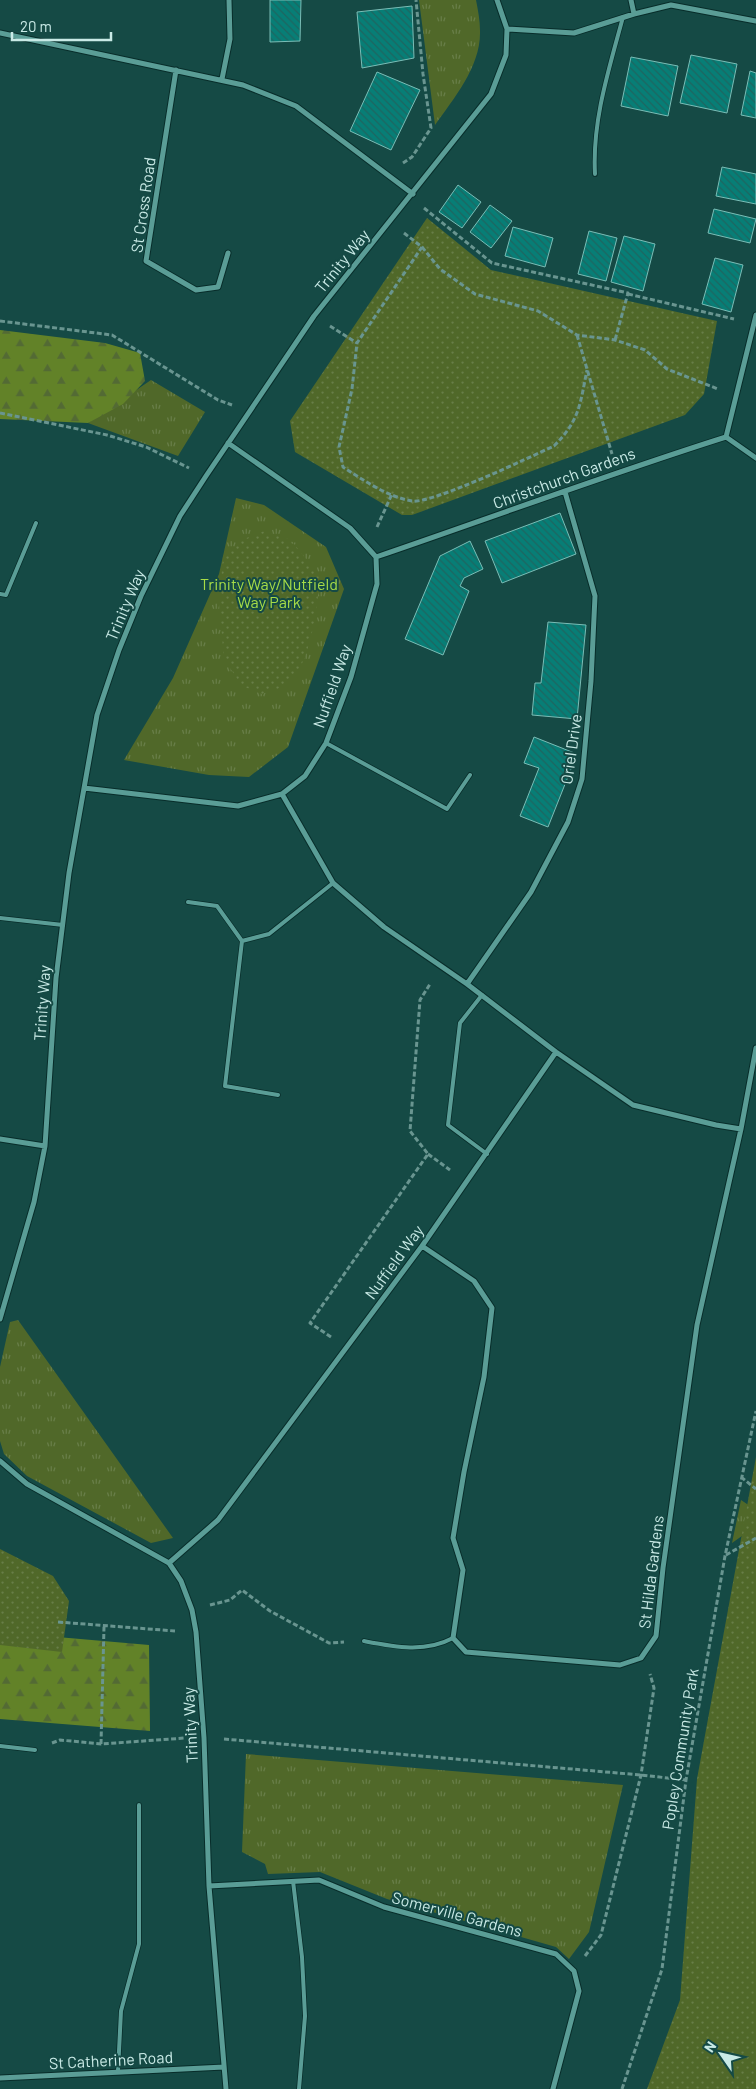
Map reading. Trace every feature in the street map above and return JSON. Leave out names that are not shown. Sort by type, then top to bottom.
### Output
[{"type":"street","points":[[222,79],[230,39],[229,0]]},
{"type":"street","name":"Trinity Way","points":[[0,1319],[34,1202],[45,1146],[56,978],[69,873],[97,715],[119,650],[141,596],[180,516],[206,476],[314,316],[491,94],[506,55],[507,29],[497,0]]},
{"type":"street","points":[[631,0],[634,14]]},
{"type":"street","points":[[507,29],[574,33],[623,17],[671,5],[756,21]]},
{"type":"street","points":[[0,33],[243,85],[296,106],[412,195]]},
{"type":"street","name":"St Cross Road","points":[[176,70],[146,261],[196,290],[218,287],[228,253]]},
{"type":"street","points":[[756,315],[726,437],[756,458]]},
{"type":"street","name":"Christchurch Gardens","points":[[376,557],[565,492],[617,471],[726,437]]},
{"type":"street","points":[[228,444],[350,528],[376,557]]},
{"type":"street","name":"Oriel Drive","points":[[467,984],[531,892],[568,822],[582,779],[591,681],[595,596],[565,492]]},
{"type":"street","name":"Nuffield Way","points":[[84,788],[238,806],[282,794],[305,776],[326,743],[351,677],[377,584],[376,557]]},
{"type":"street","points":[[282,794],[333,883],[384,927],[442,966],[556,1052],[633,1105],[716,1125],[741,1129],[756,1048]]},
{"type":"street","name":"Nuffield Way","points":[[169,1563],[218,1520],[422,1246],[556,1052]]},
{"type":"street","name":"St Hilda Gardens","points":[[641,1658],[656,1636],[663,1568],[697,1325],[741,1129]]},
{"type":"street","points":[[0,1139],[45,1146]]},
{"type":"street","points":[[422,1246],[474,1282],[492,1308],[484,1377],[464,1472],[453,1538],[463,1570],[453,1638],[466,1652],[620,1665],[641,1658]]},
{"type":"street","name":"Trinity Way","points":[[0,1461],[27,1484],[169,1563],[182,1581],[192,1610],[196,1632],[204,1738],[209,1886],[226,2089]]},
{"type":"street","name":"Somerville Gardens","points":[[209,1886],[319,1880],[384,1907],[556,1954],[574,1971]]},
{"type":"street","points":[[553,2089],[579,1991],[574,1971]]},
{"type":"street","name":"St Catherine Road","points":[[0,2078],[224,2067]]},
{"type":"lane","points":[[595,174],[594,158],[599,106],[623,17]]},
{"type":"lane","points":[[0,594],[6,595],[36,523]]},
{"type":"lane","points":[[326,743],[447,809],[470,775]]},
{"type":"lane","points":[[242,941],[268,934],[333,883]]},
{"type":"lane","points":[[188,902],[217,906],[242,941],[225,1086],[278,1095]]},
{"type":"lane","points":[[0,918],[62,925]]},
{"type":"lane","points":[[482,995],[460,1023],[448,1125],[487,1154]]},
{"type":"lane","points":[[364,1641],[402,1648],[440,1645],[453,1638]]},
{"type":"lane","points":[[0,1746],[35,1750]]},
{"type":"lane","points":[[118,2072],[121,2011],[139,1944],[139,1805]]},
{"type":"lane","points":[[293,1881],[302,1956],[306,2016],[299,2089]]},
{"type":"path","points":[[378,168],[406,162],[431,128],[423,74],[416,0]]},
{"type":"path","points":[[412,195],[492,263],[754,324]]},
{"type":"path","points":[[402,232],[422,247],[440,269],[475,294],[538,311],[577,335],[615,340],[645,350],[667,369],[736,395]]},
{"type":"path","points":[[422,247],[357,343],[352,389],[339,447],[343,467],[392,494],[413,501],[434,497],[554,446],[568,432],[579,410],[587,370]]},
{"type":"path","points":[[615,340],[628,294]]},
{"type":"path","points":[[314,316],[357,343]]},
{"type":"path","points":[[0,321],[112,335],[218,400],[249,412]]},
{"type":"path","points":[[577,335],[617,471]]},
{"type":"path","points":[[0,413],[107,435],[146,447],[206,476]]},
{"type":"path","points":[[364,543],[375,532],[392,494]]},
{"type":"path","points":[[442,966],[420,1000],[410,1131],[428,1154],[467,1182]]},
{"type":"path","points":[[346,1348],[310,1323],[428,1154]]},
{"type":"path","name":"Popley Community Park","points":[[622,2089],[662,1969],[686,1780],[725,1556],[756,1411]]},
{"type":"path","points":[[741,1477],[756,1489]]},
{"type":"path","points":[[725,1556],[756,1538]]},
{"type":"path","points":[[192,1610],[230,1600],[242,1590],[270,1611],[328,1643],[364,1641]]},
{"type":"path","points":[[58,1622],[104,1627],[196,1632]]},
{"type":"path","points":[[101,1744],[104,1627]]},
{"type":"path","points":[[574,1971],[601,1935],[641,1775],[654,1688],[650,1673],[641,1658]]},
{"type":"path","points":[[35,1750],[60,1740],[101,1744],[204,1738],[686,1780]]},
{"type":"green space","points":[[419,0],[476,0],[479,19],[479,44],[476,57],[458,93],[435,125]]},
{"type":"green space","points":[[427,218],[491,270],[717,321],[704,394],[685,415],[412,515],[402,515],[295,452],[290,421]]},
{"type":"green space","points":[[0,330],[105,343],[140,353],[145,381],[123,404],[88,423],[0,419]]},
{"type":"green space","points":[[151,380],[205,412],[178,456],[88,423]]},
{"type":"green space","points":[[236,498],[264,505],[326,547],[344,589],[288,747],[249,777],[209,775],[124,760],[173,678],[219,574]]},
{"type":"green space","name":"Trinity Way/Nutfield Way Park","points":[[264,531],[291,540],[320,577],[312,634],[302,663],[287,684],[262,694],[242,686],[224,659],[219,604],[223,556],[244,539]]},
{"type":"green space","points":[[18,1320],[173,1538],[151,1543],[27,1476],[4,1454],[0,1441],[0,1367],[10,1322]]},
{"type":"green space","points":[[756,1457],[756,2089],[647,2089],[680,2000],[697,1779]]},
{"type":"green space","points":[[741,1500],[756,1510],[756,1526],[732,1543]]},
{"type":"green space","points":[[0,1549],[53,1576],[69,1601],[62,1652],[0,1645]]},
{"type":"green space","points":[[0,1632],[149,1645],[150,1731],[0,1719]]},
{"type":"green space","points":[[246,1754],[623,1785],[589,1932],[569,1959],[556,1947],[387,1899],[320,1872],[268,1874],[265,1864],[242,1852]]},
{"type":"building","points":[[270,0],[301,0],[300,41],[270,42]]},
{"type":"building","points":[[412,6],[414,58],[362,68],[357,12]]},
{"type":"building","points":[[691,55],[737,64],[727,113],[680,103]]},
{"type":"building","points":[[631,57],[678,66],[668,116],[621,106]]},
{"type":"building","points":[[750,71],[756,73],[756,118],[741,115]]},
{"type":"building","points":[[377,72],[420,90],[391,150],[350,131]]},
{"type":"building","points":[[722,167],[756,174],[756,204],[716,196]]},
{"type":"building","points":[[458,185],[481,202],[462,228],[439,212]]},
{"type":"building","points":[[490,205],[512,221],[491,248],[470,232]]},
{"type":"building","points":[[714,209],[756,219],[750,243],[708,233]]},
{"type":"building","points":[[513,227],[553,238],[545,267],[505,256]]},
{"type":"building","points":[[589,231],[617,238],[606,281],[578,274]]},
{"type":"building","points":[[624,236],[655,244],[643,291],[611,282]]},
{"type":"building","points":[[715,258],[743,265],[731,312],[702,304]]},
{"type":"building","points":[[560,513],[576,554],[502,583],[485,541]]},
{"type":"building","points":[[470,541],[483,569],[464,578],[460,586],[469,591],[443,655],[405,639],[440,556]]},
{"type":"building","points":[[548,622],[586,625],[577,719],[532,715],[535,683],[541,683]]},
{"type":"building","points":[[534,737],[577,754],[548,827],[520,816],[539,768],[524,763]]}]
